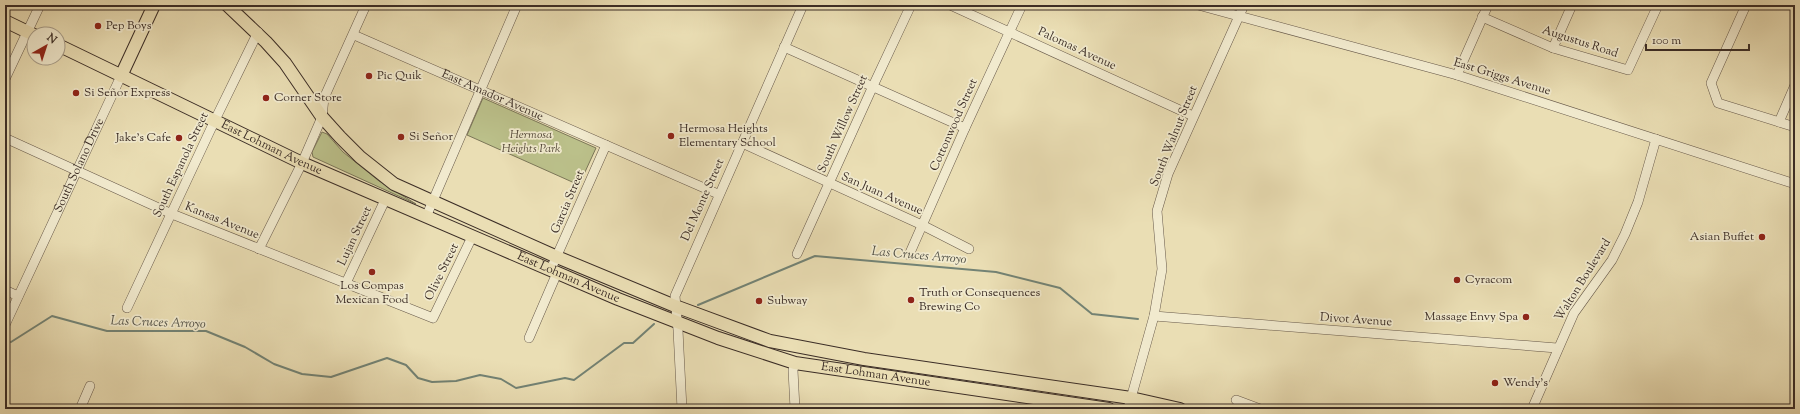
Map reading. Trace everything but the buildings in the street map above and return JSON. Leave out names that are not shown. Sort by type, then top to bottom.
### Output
[{"type":"main road","name":"South Solano Drive","points":[[121,76],[154,5]]},
{"type":"main road","points":[[227,5],[258,32],[285,64],[322,117],[360,157],[394,184],[432,202]]},
{"type":"main road","points":[[5,21],[26,31]]},
{"type":"main road","name":"East Lohman Avenue","points":[[66,49],[302,163],[385,200],[426,216],[618,299],[718,338],[795,363],[1110,409]]},
{"type":"main road","name":"East Lohman Avenue","points":[[432,202],[558,257],[675,301],[770,341],[864,359],[1129,404],[1180,409]]},
{"type":"street","points":[[32,26],[40,5]]},
{"type":"street","points":[[259,250],[302,163],[322,117],[324,98],[354,35],[366,5]]},
{"type":"street","points":[[426,216],[517,5]]},
{"type":"street","name":"Del Monte Street","points":[[675,301],[718,194],[742,143],[802,5]]},
{"type":"street","name":"South Willow Street","points":[[797,254],[911,5]]},
{"type":"street","name":"Palomas Avenue","points":[[950,5],[1193,116]]},
{"type":"street","name":"Cottonwood Street","points":[[909,255],[965,128],[1022,5]]},
{"type":"street","name":"East Griggs Avenue","points":[[1198,5],[1457,76],[1795,184]]},
{"type":"street","name":"South Walnut Street","points":[[1129,404],[1154,316],[1162,269],[1157,211],[1168,174],[1244,5]]},
{"type":"street","points":[[1457,76],[1488,5]]},
{"type":"street","points":[[1552,48],[1572,5]]},
{"type":"street","name":"Augustus Road","points":[[1482,17],[1552,48],[1628,70],[1658,5]]},
{"type":"street","points":[[1746,5],[1711,83],[1718,103],[1795,127]]},
{"type":"street","name":"South Espanola Street","points":[[127,308],[258,32]]},
{"type":"street","name":"East Amador Avenue","points":[[354,35],[718,194]]},
{"type":"street","points":[[5,79],[26,40]]},
{"type":"street","points":[[784,47],[965,128]]},
{"type":"street","name":"South Solano Drive","points":[[5,325],[121,76]]},
{"type":"street","points":[[1779,122],[1795,85]]},
{"type":"street","name":"Kansas Avenue","points":[[5,138],[172,214],[259,250],[433,318]]},
{"type":"street","name":"Walton Boulevard","points":[[1532,409],[1574,313],[1612,260],[1625,234],[1638,202],[1656,139]]},
{"type":"street","name":"San Juan Avenue","points":[[742,143],[922,225],[969,249]]},
{"type":"street","name":"Garcia Street","points":[[529,338],[558,257],[606,145]]},
{"type":"street","name":"Lujan Street","points":[[346,284],[385,200]]},
{"type":"street","name":"Olive Street","points":[[433,318],[472,237]]},
{"type":"street","points":[[5,290],[18,296]]},
{"type":"street","points":[[675,301],[682,409]]},
{"type":"street","name":"Divot Avenue","points":[[1154,316],[1558,348]]},
{"type":"street","points":[[795,363],[793,370],[795,409]]},
{"type":"street","points":[[80,409],[90,386]]},
{"type":"street","points":[[1236,400],[1260,409]]},
{"type":"green space","name":"Hermosa Heights Park","points":[[483,98],[596,148],[579,185],[467,135]]},
{"type":"green space","points":[[322,132],[327,134],[343,152],[379,181],[416,204],[313,157],[312,152]]},
{"type":"waterway","name":"Las Cruces Arroyo","points":[[698,305],[815,256],[996,272],[1060,288],[1092,314],[1138,319]]},
{"type":"waterway","name":"Las Cruces Arroyo","points":[[11,342],[52,316],[107,331],[206,331],[245,347],[274,364],[302,374],[331,377],[387,358],[406,365],[418,378],[432,382],[456,381],[480,375],[501,379],[516,388],[565,378],[574,380],[624,343],[633,343],[654,324]]},
{"type":"place","name":"Pep Boys","points":[[98,26]]},
{"type":"place","name":"Pic Quik","points":[[369,76]]},
{"type":"place","name":"Si Señor Express","points":[[76,93]]},
{"type":"place","name":"Corner Store","points":[[266,98]]},
{"type":"place","name":"Hermosa Heights Elementary School","points":[[671,136]]},
{"type":"place","name":"Si Señor","points":[[401,137]]},
{"type":"place","name":"Jake's Cafe","points":[[179,138]]},
{"type":"place","name":"Asian Buffet","points":[[1762,237]]},
{"type":"place","name":"Los Compas Mexican Food","points":[[372,272]]},
{"type":"place","name":"Cyracom","points":[[1457,280]]},
{"type":"place","name":"Truth or Consequences Brewing Co","points":[[911,300]]},
{"type":"place","name":"Subway","points":[[759,301]]},
{"type":"place","name":"Massage Envy Spa","points":[[1526,317]]},
{"type":"place","name":"Wendy's","points":[[1495,383]]}]
